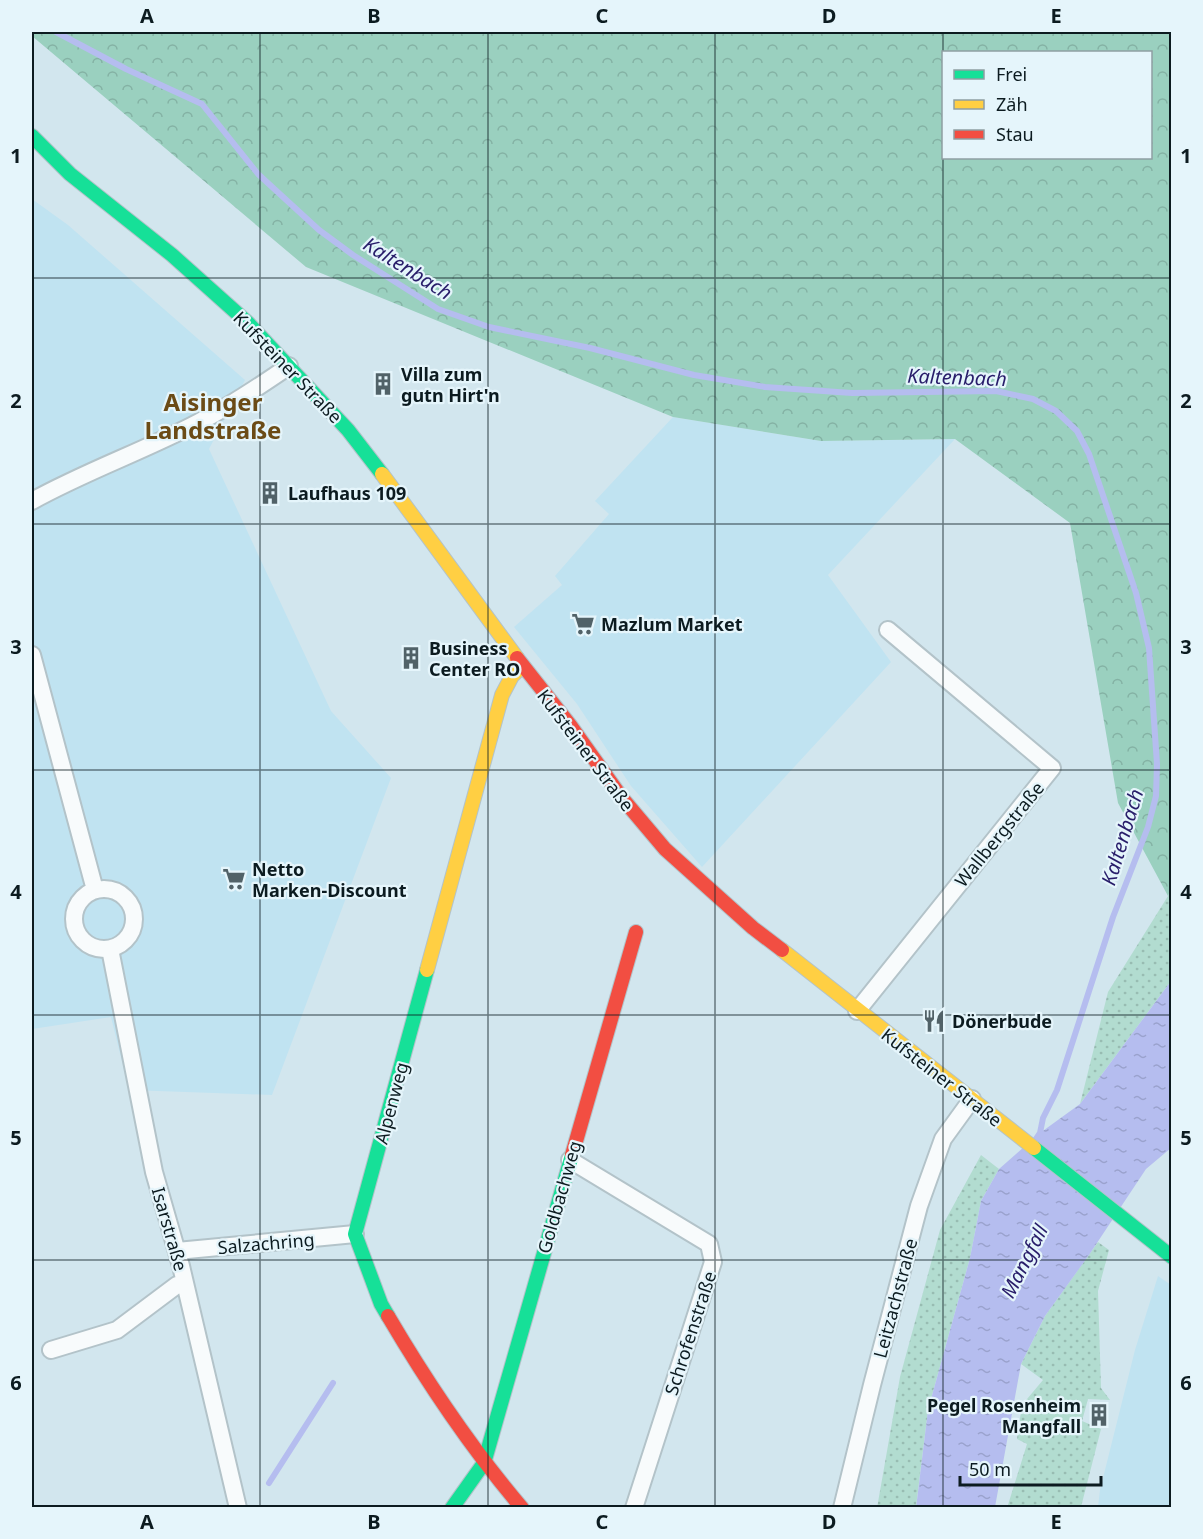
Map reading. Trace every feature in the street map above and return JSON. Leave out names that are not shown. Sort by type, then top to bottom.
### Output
[{"type":"main road","name":"Kufsteiner Straße","points":[[32,136],[70,174],[156,242],[248,323],[348,430],[435,544],[522,666],[570,725],[622,798],[665,849],[753,928],[1172,1257]]},
{"type":"main road","name":"Kufsteiner Straße","points":[[32,156],[70,174]]},
{"type":"main road","name":"Alpenweg","points":[[355,1234],[502,695],[512,676],[522,666]]},
{"type":"main road","name":"Goldbachweg","points":[[452,1508],[484,1463],[636,932]]},
{"type":"main road","points":[[355,1234],[381,1304],[420,1371],[484,1463],[522,1508]]},
{"type":"street","points":[[32,501],[64,483],[199,422],[258,388],[289,366]]},
{"type":"street","name":"Wallbergstraße","points":[[857,1011],[1052,768],[888,630]]},
{"type":"street","points":[[32,655],[95,890]]},
{"type":"street","points":[[105,888],[115,890],[130,902],[135,921],[127,939],[119,946],[110,949],[100,950],[81,940],[73,922],[74,911],[86,894],[105,888]]},
{"type":"street","name":"Isarstraße","points":[[110,949],[154,1172],[177,1251],[238,1508]]},
{"type":"street","name":"Leitzachstraße","points":[[842,1508],[919,1206],[943,1139],[972,1099]]},
{"type":"street","name":"Schrofenstraße","points":[[570,1160],[709,1244],[713,1262],[634,1508]]},
{"type":"street","name":"Salzachring","points":[[177,1251],[355,1234]]},
{"type":"street","points":[[51,1350],[117,1330],[177,1285],[185,1283]]},
{"type":"shaded area","points":[[32,199],[68,225],[245,380],[209,449],[331,711],[391,778],[272,1095],[129,1090],[111,1017],[32,1029]]},
{"type":"shaded area","points":[[673,417],[821,441],[955,439],[828,575],[891,662],[702,867],[631,786],[577,704],[514,627],[562,585],[555,576],[609,514],[595,501]]},
{"type":"shaded area","points":[[1158,1276],[1171,1285],[1171,1507],[1098,1507],[1100,1490],[1135,1350]]},
{"type":"green space","points":[[32,32],[1171,32],[1172,885],[1168,896],[1118,803],[1070,523],[955,439],[821,441],[673,417],[306,267],[32,36]]},
{"type":"green space","points":[[1171,885],[1171,981],[1080,1104],[1108,992],[1168,896]]},
{"type":"green space","points":[[981,1155],[999,1169],[981,1201],[970,1258],[928,1410],[916,1507],[877,1508],[900,1377],[940,1230]]},
{"type":"green space","points":[[1098,1242],[1109,1250],[1098,1291],[1101,1388],[1110,1400],[1088,1399],[1082,1421],[1101,1429],[1081,1507],[1007,1508],[1027,1444],[1017,1439],[1022,1405],[1043,1380],[1021,1364],[1045,1316]]},
{"type":"water","name":"Mangfall","points":[[1171,981],[1171,1148],[1146,1169],[1045,1316],[1021,1364],[995,1507],[916,1508],[928,1410],[970,1258],[981,1201],[999,1169],[1040,1133],[1080,1104]]},
{"type":"waterway","name":"Kaltenbach","points":[[56,32],[126,69],[202,104],[258,174],[319,230],[353,255],[438,309],[489,327],[590,348],[694,375],[765,387],[852,393],[996,391],[1033,399],[1056,411],[1077,431],[1089,454],[1136,593],[1149,648],[1157,764],[1156,796],[1148,827],[1113,917],[1057,1090],[1043,1118],[1040,1133],[1036,1139]]},
{"type":"waterway","points":[[269,1483],[333,1383]]},
{"type":"traffic: fast","points":[[32,136],[70,174],[172,255],[248,323],[348,430],[382,474]]},
{"type":"traffic: fast","points":[[388,1316],[381,1304],[355,1234],[427,970]]},
{"type":"traffic: fast","points":[[1034,1148],[1172,1257]]},
{"type":"traffic: fast","points":[[452,1508],[484,1463],[572,1155]]},
{"type":"traffic: slow","points":[[382,474],[517,658]]},
{"type":"traffic: slow","points":[[427,970],[502,695],[512,676],[522,666]]},
{"type":"traffic: slow","points":[[782,950],[1034,1148]]},
{"type":"traffic: jam","points":[[517,658],[570,725],[622,798],[665,849],[753,928],[782,950]]},
{"type":"traffic: jam","points":[[572,1155],[636,932]]},
{"type":"traffic: jam","points":[[388,1316],[451,1415],[522,1508]]},
{"type":"place","name":"Villa zum gutn Hirt'n","points":[[383,384]]},
{"type":"place","name":"Laufhaus 109","points":[[270,493]]},
{"type":"place","name":"Mazlum Market","points":[[583,624]]},
{"type":"place","name":"Business Center RO","points":[[411,658]]},
{"type":"place","name":"Netto Marken-Discount","points":[[234,879]]},
{"type":"place","name":"Dönerbude","points":[[934,1021]]},
{"type":"place","name":"Pegel Rosenheim Mangfall","points":[[1099,1415]]},
{"type":"district","name":"Aisinger Landstraße","points":[[213,415]]}]
